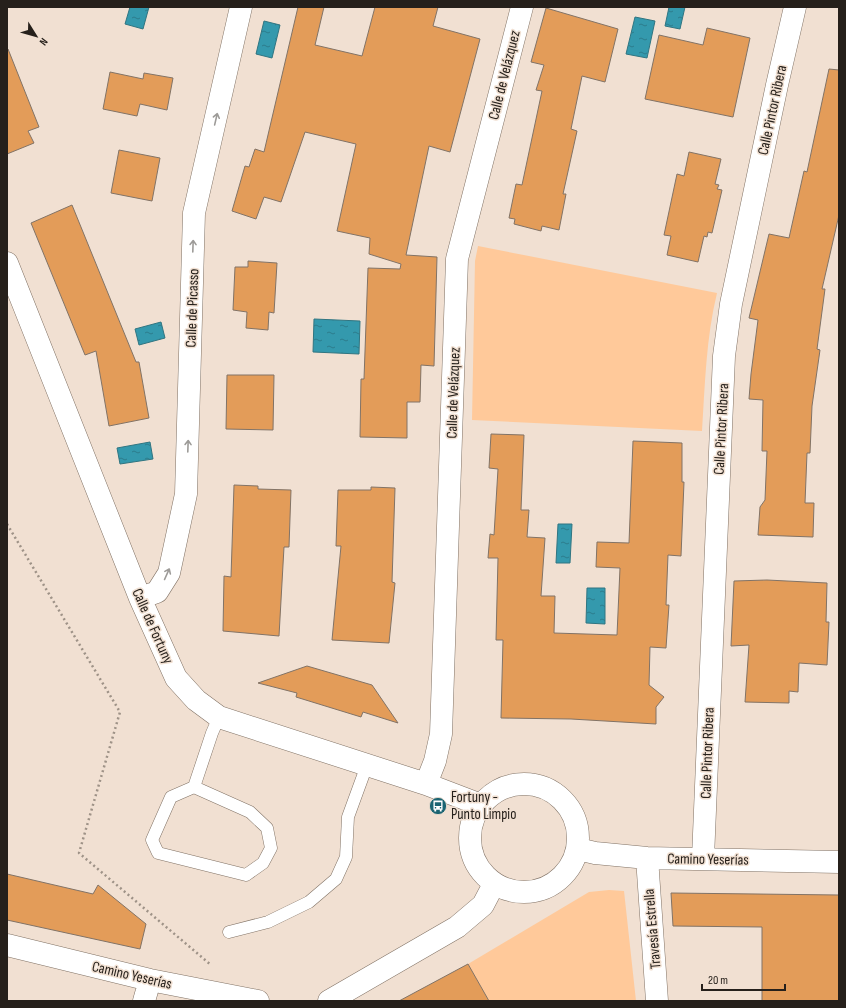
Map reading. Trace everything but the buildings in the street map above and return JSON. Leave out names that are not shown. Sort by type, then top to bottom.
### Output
[{"type":"street","name":"Calle de Picasso","points":[[140,598],[157,592],[169,573],[186,494],[194,213],[241,7]]},
{"type":"street","name":"Calle de Velázquez","points":[[426,784],[441,734],[457,258],[522,7]]},
{"type":"street","name":"Calle Pintor Ribera","points":[[703,858],[724,356],[731,304],[795,7]]},
{"type":"street","name":"Calle de Fortuny","points":[[7,263],[140,598],[176,678],[196,700],[219,716],[426,784],[481,805]]},
{"type":"street","points":[[529,784],[547,788],[562,799],[572,813],[578,830],[578,849],[571,865],[560,879],[545,888],[528,892],[511,891],[494,884],[481,872],[473,856],[470,838],[473,820],[481,805],[494,793],[511,785],[529,784]]},
{"type":"street","name":"Camino Yeserías","points":[[578,849],[595,853],[647,858],[839,862]]},
{"type":"street","name":"Travesía Estrella","points":[[647,858],[657,1001]]},
{"type":"street","points":[[329,1001],[458,927],[483,905],[494,884]]},
{"type":"street","name":"Camino Yeserías","points":[[7,945],[150,980],[258,1001]]},
{"type":"street","points":[[144,1001],[150,980]]},
{"type":"lane","points":[[194,787],[250,812],[267,828],[272,848],[263,863],[246,875],[158,853],[152,840],[171,797],[194,787],[219,716]]},
{"type":"lane","points":[[229,932],[268,922],[309,902],[336,879],[346,857],[348,818],[367,765]]},
{"type":"path","points":[[7,524],[120,712],[79,852],[215,969]]},
{"type":"shaded area","points":[[478,246],[717,293],[708,344],[702,431],[472,420],[475,261]]},
{"type":"shaded area","points":[[609,890],[624,891],[636,1001],[489,1001],[468,964],[589,892]]},
{"type":"water","points":[[130,7],[149,7],[143,29],[125,24]]},
{"type":"water","points":[[669,7],[685,7],[680,29],[665,26]]},
{"type":"water","points":[[635,17],[655,21],[647,58],[626,54]]},
{"type":"water","points":[[264,21],[280,25],[272,58],[256,54]]},
{"type":"water","points":[[314,319],[360,321],[359,354],[313,352]]},
{"type":"water","points":[[161,322],[165,338],[139,345],[135,329]]},
{"type":"water","points":[[150,442],[153,459],[120,464],[117,448]]},
{"type":"water","points":[[558,524],[572,524],[570,563],[556,563]]},
{"type":"water","points":[[587,588],[605,588],[605,624],[586,623]]},
{"type":"place","name":"Fortuny - Punto Limpio","points":[[438,806]]}]
